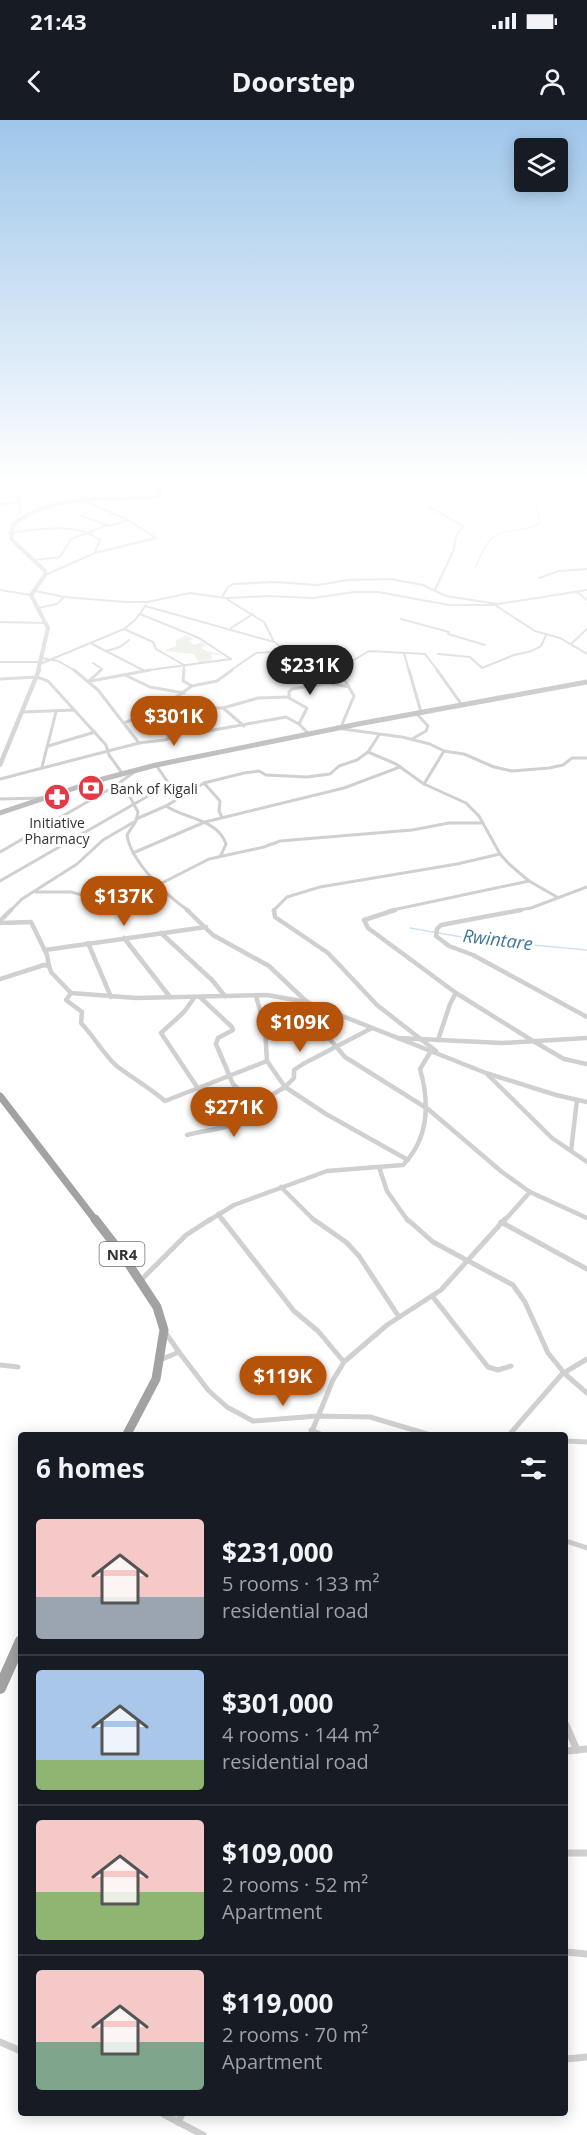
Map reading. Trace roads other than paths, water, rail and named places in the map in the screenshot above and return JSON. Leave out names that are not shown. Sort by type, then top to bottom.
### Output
[{"type":"highway","name":"NR4","points":[[0,1096],[157,1306],[164,1330],[156,1379],[128,1432]]},
{"type":"highway","points":[[0,1688],[18,1648]]},
{"type":"main road","points":[[0,813],[140,768],[341,727],[587,682]]},
{"type":"street","points":[[31,595],[42,579]]},
{"type":"street","points":[[224,597],[231,585],[274,582],[318,585],[360,579]]},
{"type":"street","points":[[355,592],[360,579]]},
{"type":"street","points":[[361,579],[404,581],[435,590],[446,596],[498,604],[587,590]]},
{"type":"street","points":[[435,590],[440,579]]},
{"type":"street","points":[[398,594],[404,581]]},
{"type":"street","points":[[269,596],[274,582]]},
{"type":"street","points":[[312,598],[318,585]]},
{"type":"street","points":[[0,590],[31,595]]},
{"type":"street","points":[[35,591],[64,597],[146,604],[274,642],[290,651],[333,666],[343,674],[354,696],[341,727],[429,744],[444,751],[464,754],[494,767],[512,771],[549,768],[563,765],[572,758],[587,758]]},
{"type":"street","points":[[0,662],[55,659],[124,629],[140,615],[146,604],[185,593],[224,597],[312,598],[355,592],[398,594],[449,605],[495,605],[535,631],[571,644],[587,654]]},
{"type":"street","points":[[577,592],[587,600]]},
{"type":"street","points":[[0,765],[37,677],[48,628],[31,595]]},
{"type":"street","points":[[38,608],[57,604],[64,597]]},
{"type":"street","points":[[224,597],[267,625],[274,642]]},
{"type":"street","points":[[231,628],[253,614]]},
{"type":"street","points":[[90,681],[184,665],[231,660],[215,647],[188,633],[140,615]]},
{"type":"street","points":[[401,619],[412,620],[429,628],[485,645]]},
{"type":"street","points":[[0,622],[46,623]]},
{"type":"street","points":[[571,644],[587,628]]},
{"type":"street","points":[[124,629],[153,642],[156,649],[184,665]]},
{"type":"street","points":[[438,654],[470,657],[482,668],[517,653],[532,651],[539,647],[546,635]]},
{"type":"street","points":[[106,651],[120,647],[129,640]]},
{"type":"street","points":[[92,644],[144,671]]},
{"type":"street","points":[[124,723],[154,712],[192,686],[217,681],[256,653],[290,651]]},
{"type":"street","points":[[333,666],[354,660],[369,651],[425,654],[462,705]]},
{"type":"street","points":[[404,653],[419,713],[428,726],[412,740]]},
{"type":"street","points":[[41,661],[55,659],[90,681],[139,743]]},
{"type":"street","points":[[90,681],[102,669],[93,663]]},
{"type":"street","points":[[184,665],[183,681],[192,686]]},
{"type":"street","points":[[125,675],[150,687],[184,693]]},
{"type":"street","points":[[0,679],[37,677],[54,685],[106,745],[122,773]]},
{"type":"street","points":[[289,697],[289,692],[296,688],[322,683],[349,687]]},
{"type":"street","points":[[160,708],[223,708],[258,698],[289,697],[307,708],[299,724]]},
{"type":"street","points":[[193,708],[208,731],[213,732],[285,717],[299,724],[309,734]]},
{"type":"street","points":[[223,708],[244,726]]},
{"type":"street","points":[[23,711],[74,710]]},
{"type":"street","points":[[42,768],[56,712]]},
{"type":"street","points":[[154,712],[169,737]]},
{"type":"street","points":[[207,754],[388,718]]},
{"type":"street","points":[[0,779],[139,743],[160,741],[203,725]]},
{"type":"street","points":[[48,746],[95,732]]},
{"type":"street","points":[[0,922],[22,899],[77,864],[104,840],[204,783],[256,771],[266,774],[320,777],[368,753],[379,735]]},
{"type":"street","points":[[424,784],[444,751]]},
{"type":"street","points":[[368,753],[396,764],[424,784],[466,803],[483,823],[500,854],[529,881],[557,897]]},
{"type":"street","points":[[156,765],[169,784],[182,796]]},
{"type":"street","points":[[133,853],[205,822],[334,790],[400,767]]},
{"type":"street","points":[[0,852],[115,786],[140,768]]},
{"type":"street","points":[[204,783],[220,801],[219,811],[222,818]]},
{"type":"street","points":[[0,880],[169,784]]},
{"type":"street","points":[[115,786],[130,797],[138,812],[127,835],[133,853],[146,872],[160,884],[172,900],[189,911],[220,940],[269,966],[307,1002],[316,1023],[337,1048],[358,1066],[428,1109],[502,1172],[530,1192],[587,1218]]},
{"type":"street","points":[[0,799],[41,798]]},
{"type":"street","points":[[166,806],[184,817],[205,822],[220,833],[225,840],[221,855]]},
{"type":"street","points":[[160,884],[221,855],[264,847],[280,841],[412,830],[449,823],[483,823]]},
{"type":"street","points":[[500,854],[457,864],[320,887],[287,897],[273,911],[275,917],[328,954],[377,1005],[438,1052],[486,1073],[587,1102]]},
{"type":"street","points":[[529,881],[380,913],[363,920],[368,928],[456,993],[564,1059],[587,1064]]},
{"type":"street","points":[[587,887],[508,914],[441,925],[437,929],[436,936],[449,946],[473,956],[587,1017]]},
{"type":"street","points":[[36,892],[41,894],[71,891],[97,899]]},
{"type":"street","points":[[0,922],[32,922],[35,937],[51,963],[49,966],[51,972],[71,993],[111,997],[274,996],[307,1002],[396,1039],[438,1052]]},
{"type":"street","points":[[45,950],[206,927]]},
{"type":"street","points":[[161,933],[206,974],[225,996]]},
{"type":"street","points":[[124,938],[170,997]]},
{"type":"street","points":[[88,943],[111,997]]},
{"type":"street","points":[[0,979],[44,965],[49,966]]},
{"type":"street","points":[[71,993],[66,1000],[82,1012],[81,1023],[95,1037],[116,1066],[147,1085],[165,1101],[228,1074],[267,1061]]},
{"type":"street","points":[[438,1040],[446,1025],[448,1003],[456,993]]},
{"type":"street","points":[[256,996],[265,1029],[267,1061],[285,1087],[326,1114],[408,1160]]},
{"type":"street","points":[[194,998],[184,1012],[161,1033],[198,1087]]},
{"type":"street","points":[[201,998],[232,1027],[233,1030],[230,1033],[216,1041],[228,1074],[238,1091],[251,1104],[258,1105]]},
{"type":"street","points":[[187,1135],[231,1127],[250,1116],[258,1105],[285,1087],[294,1078],[294,1070],[372,1028]]},
{"type":"street","points":[[396,1039],[417,1037],[511,1043],[587,1038]]},
{"type":"street","points":[[140,1281],[177,1242],[218,1214],[281,1187],[327,1171],[396,1167],[408,1160],[419,1143],[428,1109],[427,1093],[420,1069],[431,1051]]},
{"type":"street","points":[[486,1073],[541,1128],[587,1162]]},
{"type":"street","points":[[571,1151],[577,1100]]},
{"type":"street","points":[[379,1167],[387,1191],[400,1212],[415,1229],[519,1290],[538,1335],[562,1374],[587,1393]]},
{"type":"street","points":[[281,1187],[315,1221],[346,1242],[359,1256],[399,1317]]},
{"type":"street","points":[[311,1432],[344,1362],[399,1317],[433,1297],[530,1192]]},
{"type":"street","points":[[218,1214],[294,1311],[318,1331],[344,1362]]},
{"type":"street","points":[[501,1222],[587,1269]]},
{"type":"street","points":[[433,1297],[488,1367],[498,1370],[511,1366]]},
{"type":"street","points":[[164,1330],[208,1390],[227,1407],[253,1420],[317,1416],[370,1417],[421,1432]]},
{"type":"street","points":[[160,1360],[179,1352]]},
{"type":"street","points":[[511,1432],[562,1374],[587,1359]]},
{"type":"street","points":[[0,1365],[18,1367]]},
{"type":"street","points":[[568,1441],[587,1442]]},
{"type":"street","points":[[568,1542],[587,1548]]},
{"type":"street","points":[[568,1730],[577,1750]]},
{"type":"street","points":[[568,1751],[587,1749]]},
{"type":"street","points":[[568,1853],[587,1854]]},
{"type":"street","points":[[568,1952],[587,1954]]},
{"type":"street","points":[[0,2042],[18,2049]]},
{"type":"street","points":[[568,2059],[587,2057]]},
{"type":"street","points":[[180,2118],[203,2135]]},
{"type":"waterway","name":"Rwintare","points":[[410,928],[479,940],[587,950]]},
{"type":"place","name":"Bank of Kigali","points":[[91,788]]},
{"type":"place","name":"Initiative Pharmacy","points":[[57,797]]}]
